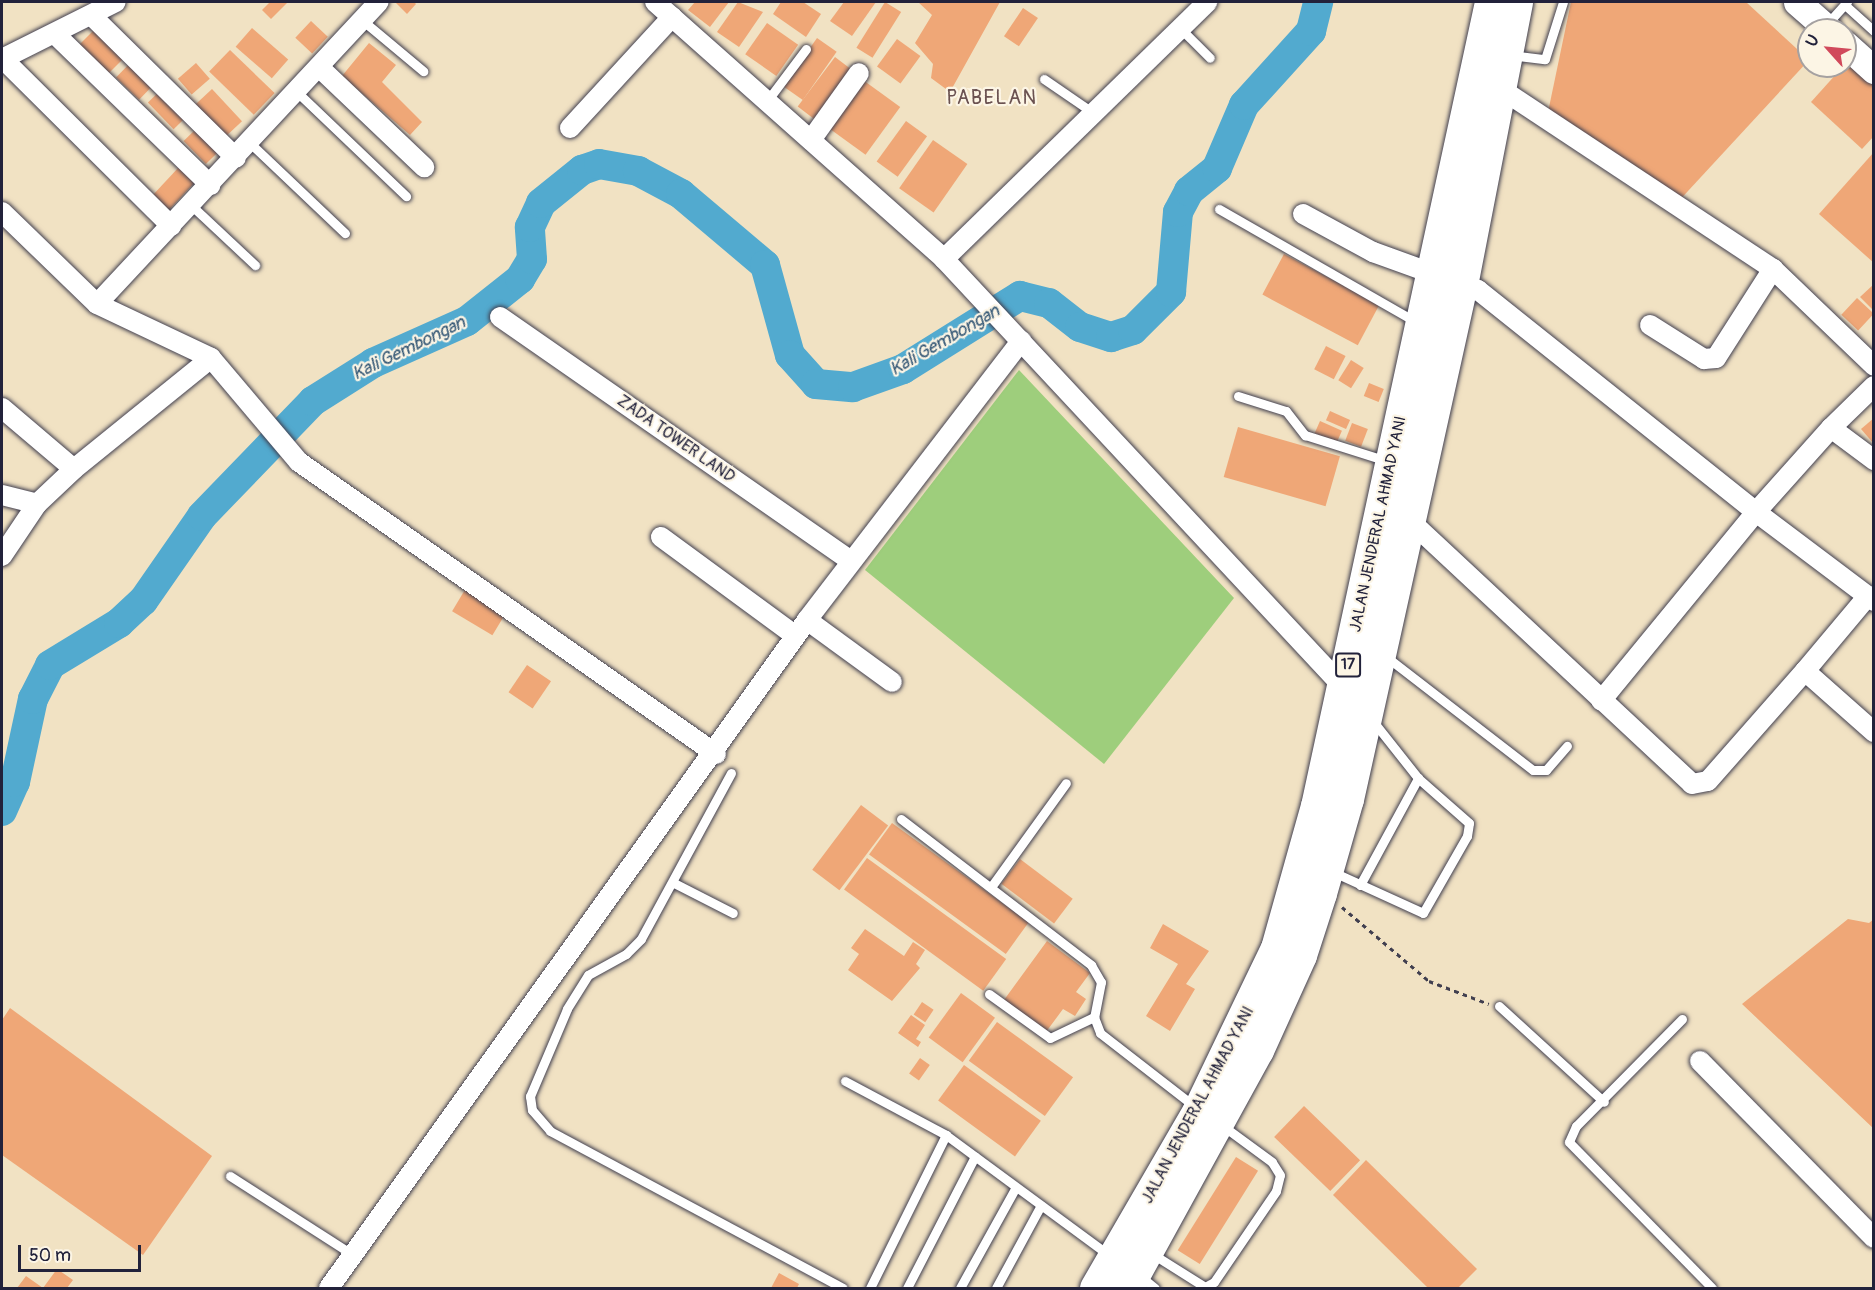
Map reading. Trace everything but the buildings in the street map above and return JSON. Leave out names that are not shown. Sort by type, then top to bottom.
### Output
[{"type":"highway","name":"JALAN JENDERAL AHMAD YANI","points":[[1487,98],[1491,2]]},
{"type":"highway","name":"JALAN JENDERAL AHMAD YANI","points":[[1096,1288],[1136,1272],[1209,1116],[1277,948],[1317,874],[1365,711],[1406,517],[1447,277],[1487,98],[1505,53],[1516,2]]},
{"type":"highway","name":"JALAN JENDERAL AHMAD YANI","points":[[1317,874],[1343,687],[1421,325],[1447,277]]},
{"type":"street","points":[[655,2],[944,259],[1365,711]]},
{"type":"street","points":[[944,259],[1207,2]]},
{"type":"street","points":[[1797,2],[1815,18]]},
{"type":"street","points":[[171,226],[2,59],[57,36],[105,6],[236,158]]},
{"type":"street","points":[[97,304],[320,68],[370,8]]},
{"type":"street","points":[[570,128],[672,17]]},
{"type":"street","points":[[57,36],[210,185]]},
{"type":"street","points":[[1857,55],[1874,70]]},
{"type":"street","points":[[320,68],[424,167]]},
{"type":"street","points":[[811,140],[859,73]]},
{"type":"street","points":[[1487,98],[1773,269],[1874,366]]},
{"type":"street","points":[[2,212],[97,304],[211,358],[260,412],[299,462],[400,535],[716,754]]},
{"type":"street","points":[[1303,214],[1373,252],[1447,277],[1871,598],[1708,781],[1698,785],[1600,701],[1406,517]]},
{"type":"street","points":[[1650,325],[1700,357],[1716,358],[1773,269]]},
{"type":"street","name":"ZADA TOWER LAND","points":[[500,317],[851,561]]},
{"type":"street","points":[[329,1288],[716,754],[802,628],[1015,334]]},
{"type":"street","points":[[2,556],[37,504],[74,469],[211,358]]},
{"type":"street","points":[[1600,701],[1756,512],[1831,428],[1874,386]]},
{"type":"street","points":[[2,408],[74,469]]},
{"type":"street","points":[[1831,428],[1874,460]]},
{"type":"street","points":[[2,495],[37,504]]},
{"type":"street","points":[[661,537],[802,628],[892,682]]},
{"type":"street","points":[[1805,671],[1874,732]]},
{"type":"street","points":[[1700,1061],[1874,1238]]},
{"type":"lane","points":[[1505,53],[1545,59],[1563,2]]},
{"type":"lane","points":[[1835,18],[1846,3],[1874,31]]},
{"type":"lane","points":[[370,8],[423,71]]},
{"type":"lane","points":[[1180,28],[1210,58]]},
{"type":"lane","points":[[767,101],[806,49]]},
{"type":"lane","points":[[1044,79],[1092,112]]},
{"type":"lane","points":[[297,92],[406,196]]},
{"type":"lane","points":[[250,143],[345,233]]},
{"type":"lane","points":[[191,204],[255,265]]},
{"type":"lane","points":[[1219,209],[1421,325]]},
{"type":"lane","points":[[1238,396],[1286,411],[1305,435],[1392,462]]},
{"type":"lane","points":[[1378,650],[1533,770],[1546,770],[1567,746]]},
{"type":"lane","points":[[1317,874],[1360,885],[1423,913],[1467,836],[1469,823],[1418,778],[1365,711]]},
{"type":"lane","points":[[730,773],[674,883],[641,939],[626,954],[588,975],[544,1056],[530,1096],[532,1110],[550,1131],[843,1288]]},
{"type":"lane","points":[[1360,885],[1418,778]]},
{"type":"lane","points":[[991,887],[1066,783]]},
{"type":"lane","points":[[845,1081],[946,1135],[1136,1272],[1205,1287],[1214,1282],[1276,1191],[1280,1175],[1272,1162],[1100,1033],[1094,1017],[1101,982],[1091,965],[901,819]]},
{"type":"lane","points":[[674,883],[733,913]]},
{"type":"lane","points":[[989,994],[1050,1038],[1094,1017]]},
{"type":"lane","points":[[1499,1006],[1604,1102]]},
{"type":"lane","points":[[1682,1019],[1604,1102],[1575,1126],[1570,1148],[1712,1288]]},
{"type":"lane","points":[[870,1288],[946,1135]]},
{"type":"lane","points":[[907,1288],[975,1156]]},
{"type":"lane","points":[[230,1176],[353,1254]]},
{"type":"lane","points":[[960,1288],[1016,1186]]},
{"type":"lane","points":[[996,1288],[1041,1205]]},
{"type":"path","points":[[1317,874],[1429,981],[1499,1006]]},
{"type":"green space","points":[[1019,370],[1234,598],[1104,764],[865,570]]},
{"type":"waterway","name":"Kali Gembongan","points":[[2,811],[15,782],[33,699],[50,665],[119,623],[143,601],[202,516],[313,401],[373,363],[467,321],[520,279],[532,259],[530,227],[541,203],[582,170],[599,164],[638,171],[681,194],[765,265],[790,355],[816,384],[853,387],[903,369],[1020,296],[1049,303],[1080,327],[1111,337],[1133,330],[1171,292],[1178,212],[1189,191],[1217,168],[1244,105],[1311,31],[1318,2]]},
{"type":"district","name":"PABELAN","points":[[992,97]]}]
